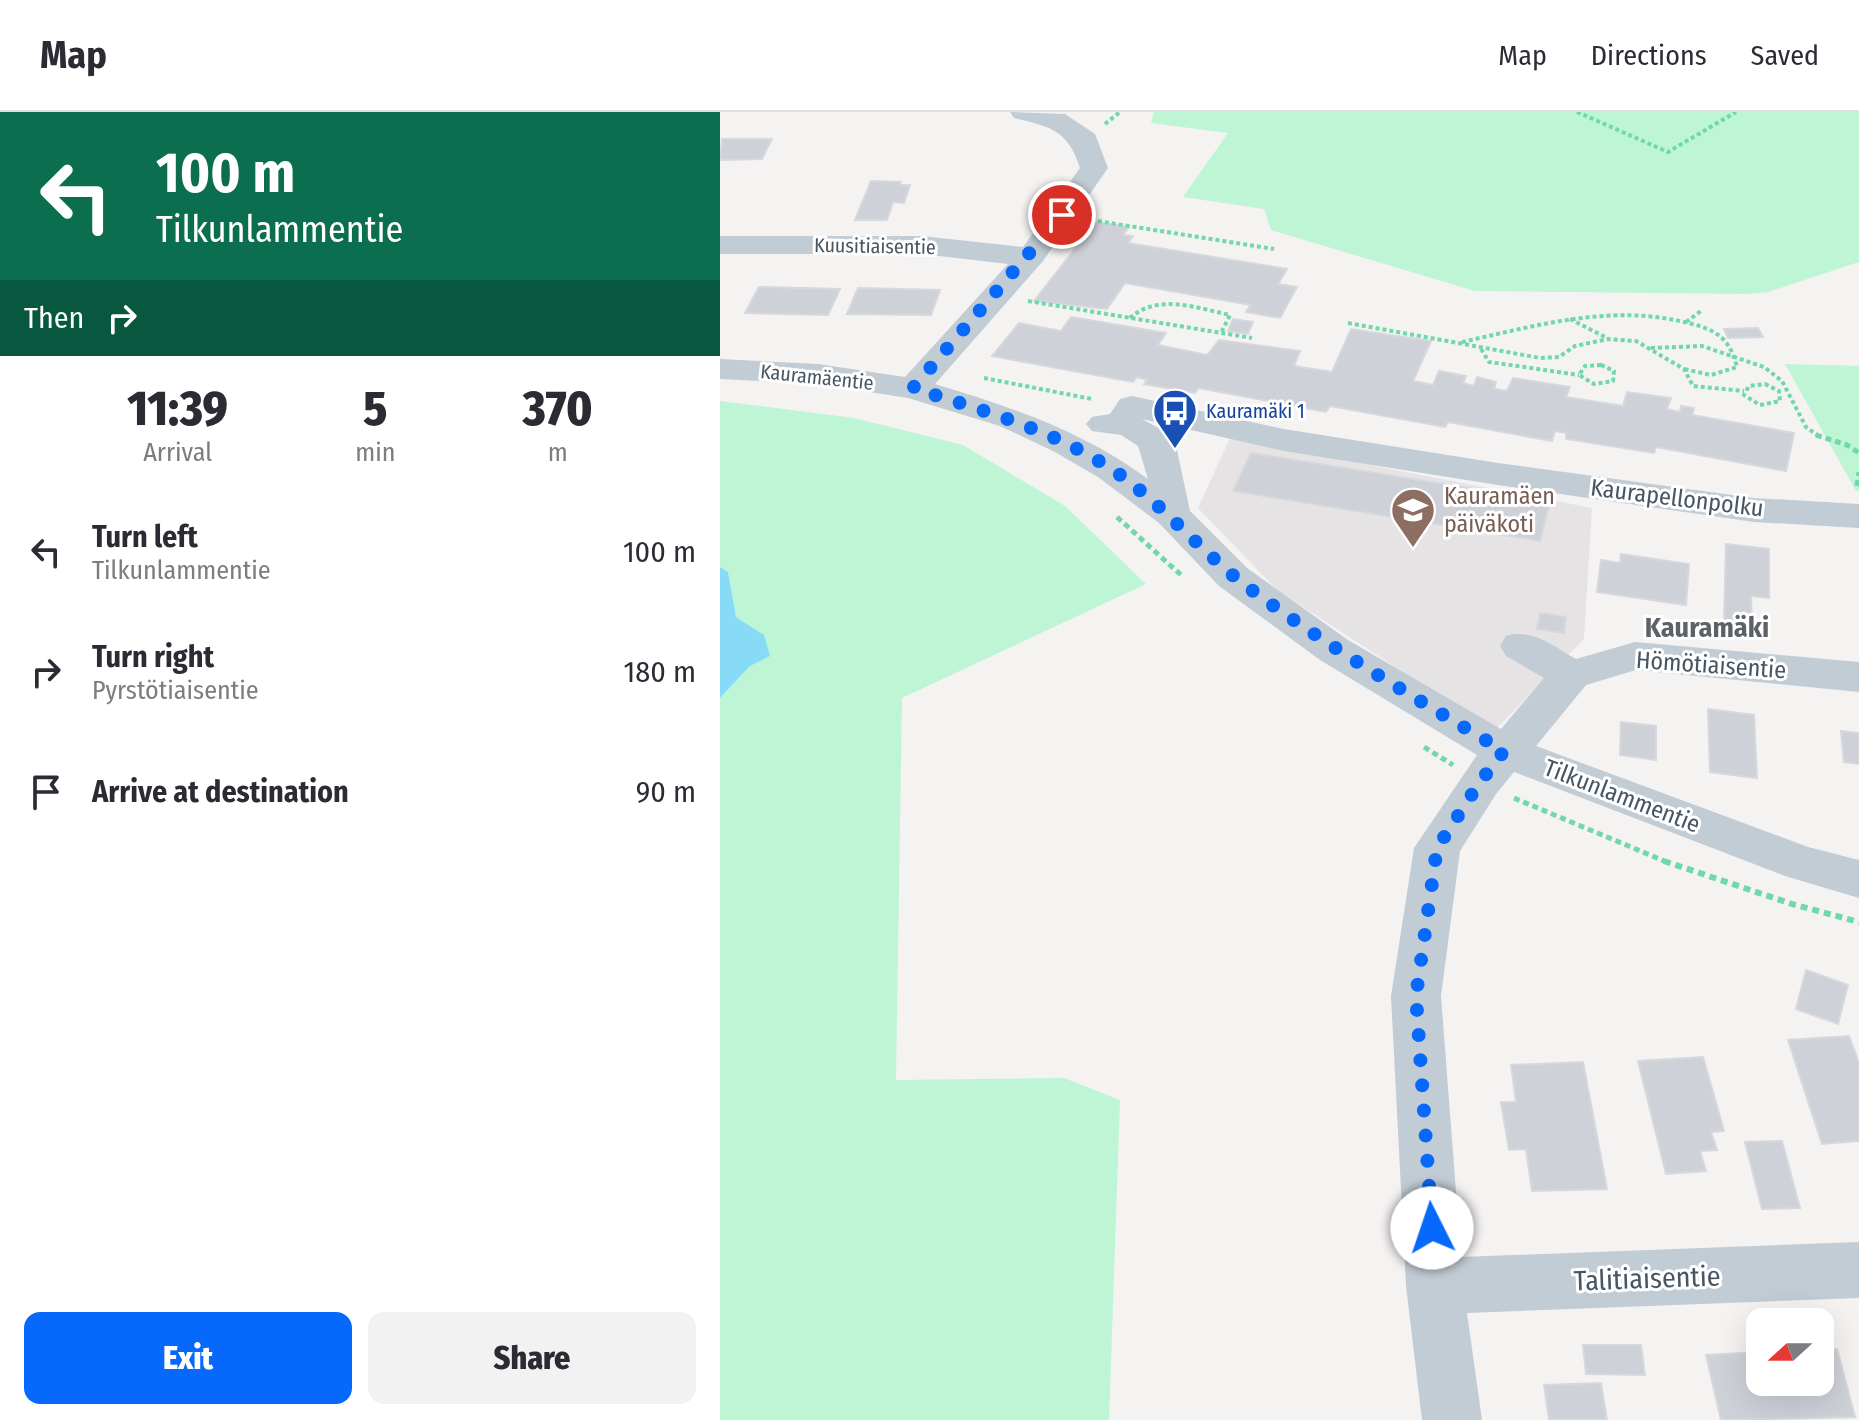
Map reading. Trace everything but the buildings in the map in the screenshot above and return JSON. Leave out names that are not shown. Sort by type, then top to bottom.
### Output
[{"type":"street","points":[[922,378],[1030,257],[1070,206],[1094,168],[1085,140],[1055,120],[1024,112]]},
{"type":"street","points":[[1070,206],[1107,203]]},
{"type":"street","name":"Kuusitiaisentie","points":[[720,245],[922,245],[1030,257]]},
{"type":"street","name":"Kauramäentie","points":[[720,369],[922,378]]},
{"type":"street","name":"Tilkunlammentie","points":[[922,378],[1066,443],[1111,469],[1172,515],[1233,577],[1334,650],[1504,751],[1801,863],[1859,879]]},
{"type":"street","points":[[1066,443],[1079,432],[1128,415],[1159,446],[1172,515]]},
{"type":"street","name":"Kaurapellonpolku","points":[[1128,415],[1483,472],[1754,510],[1859,516]]},
{"type":"street","points":[[1452,1420],[1435,1286],[1416,996],[1437,848],[1504,751],[1571,675],[1520,646]]},
{"type":"street","name":"Hömötiaisentie","points":[[1571,675],[1635,656],[1859,677]]},
{"type":"street","name":"Talitiaisentie","points":[[1435,1286],[1859,1270]]},
{"type":"path","points":[[1577,112],[1668,152],[1736,112]]},
{"type":"path","points":[[1070,206],[1274,249]]},
{"type":"path","points":[[995,296],[1252,338]]},
{"type":"path","points":[[1130,318],[1138,309],[1160,303],[1230,315],[1221,333]]},
{"type":"path","points":[[1686,322],[1701,311]]},
{"type":"path","points":[[1348,323],[1457,343],[1481,347],[1540,358],[1559,357],[1575,346],[1608,339],[1636,341],[1684,369],[1710,376],[1726,375],[1737,367],[1723,338],[1686,322],[1630,314],[1570,319],[1457,343]]},
{"type":"path","points":[[1570,319],[1608,339]]},
{"type":"path","points":[[1650,349],[1699,346],[1720,350],[1734,358],[1748,359],[1769,369],[1786,387],[1808,429],[1817,436],[1849,443],[1859,453]]},
{"type":"path","points":[[1481,347],[1489,362],[1579,375],[1597,385],[1609,384],[1615,378],[1611,369],[1595,364],[1581,369],[1579,375]]},
{"type":"path","points":[[1684,369],[1693,386],[1744,391]]},
{"type":"path","points":[[922,378],[1128,415]]},
{"type":"path","points":[[1765,384],[1775,388],[1781,398],[1770,405],[1757,404],[1747,398],[1744,391],[1749,386],[1765,384]]},
{"type":"shaded area","name":"Kauramäen päiväkoti","points":[[1230,438],[1592,508],[1584,639],[1494,731],[1277,590],[1198,508]]},
{"type":"green space","points":[[1154,112],[1859,112],[1859,262],[1768,292],[1747,294],[1475,291],[1271,230],[1264,209],[1183,197],[1228,133],[1151,123]]},
{"type":"green space","points":[[1785,364],[1859,366],[1859,491],[1856,491]]},
{"type":"green space","points":[[720,401],[854,418],[963,445],[1065,506],[1146,584],[902,698],[896,1080],[1064,1078],[1120,1100],[1109,1420],[720,1420],[720,698],[750,666],[764,635],[736,617],[728,572],[720,567]]},
{"type":"water","points":[[720,567],[728,572],[736,617],[764,635],[770,656],[750,666],[720,698]]},
{"type":"place","name":"Kauramäki 1","points":[[1175,450]]},
{"type":"place","name":"Kauramäen päiväkoti","points":[[1413,549]]},
{"type":"district","name":"Kauramäki","points":[[1707,627]]},
{"type":"route","points":[[1062,215],[1030,257],[913,388],[1012,419],[1066,443],[1111,469],[1172,515],[1233,577],[1334,650],[1504,751],[1437,848],[1416,996],[1432,1228]]}]
